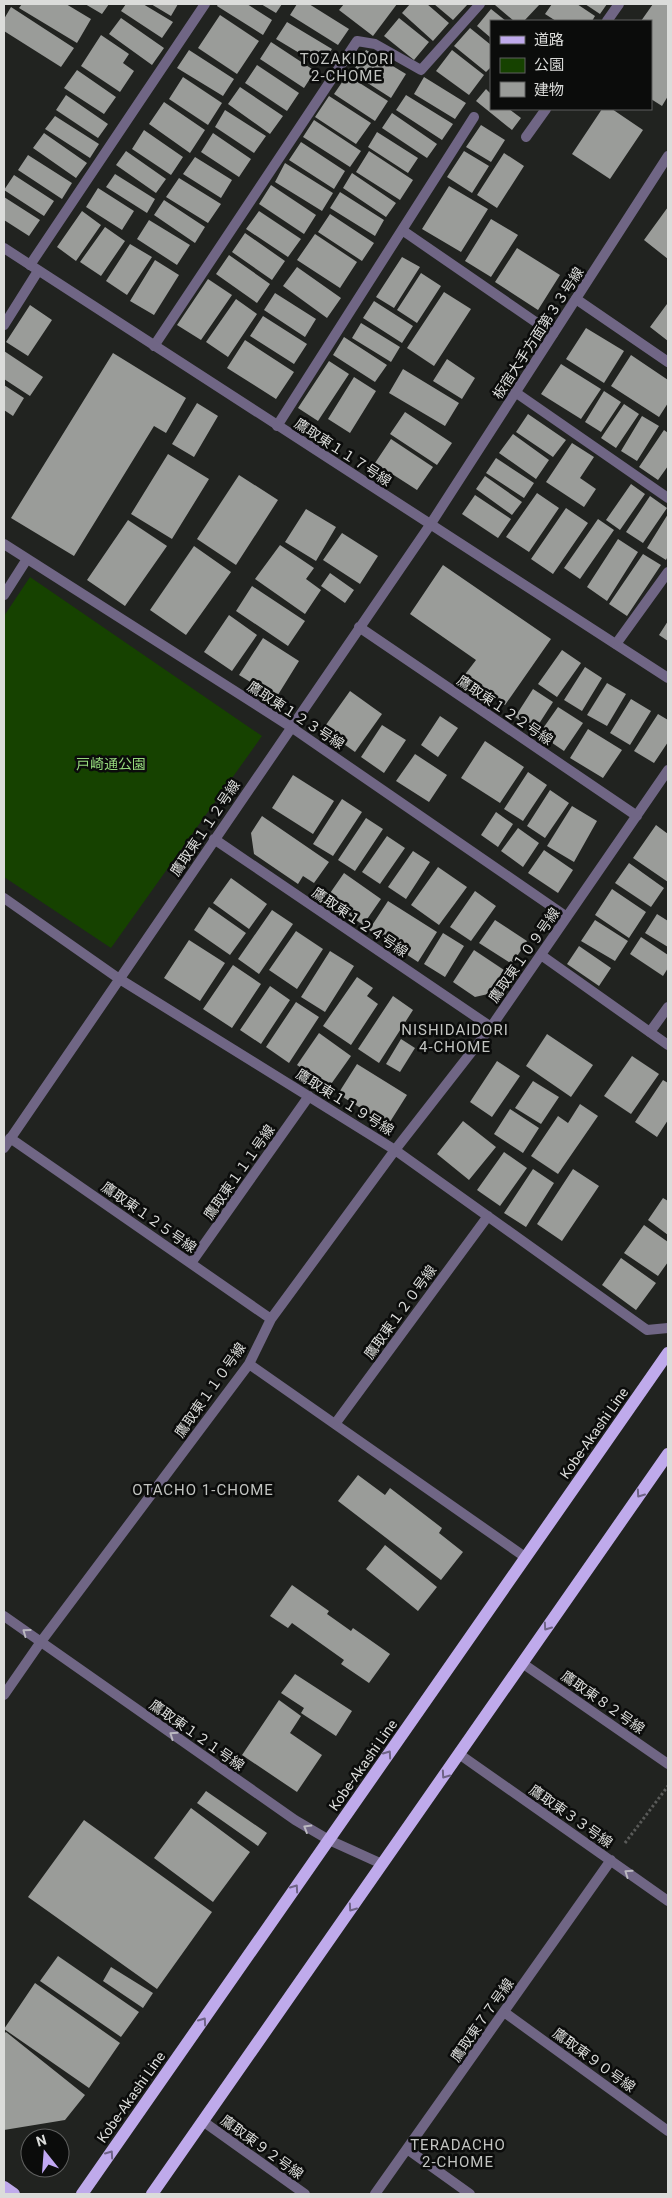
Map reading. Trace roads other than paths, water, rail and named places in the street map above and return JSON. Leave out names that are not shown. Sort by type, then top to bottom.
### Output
[{"type":"main road","name":"Kobe-Akashi Line","points":[[82,2194],[668,1353]]},
{"type":"main road","points":[[152,2194],[668,1454]]},
{"type":"main road","points":[[4,2187],[14,2194]]},
{"type":"street","points":[[4,325],[34,268],[204,4]]},
{"type":"street","points":[[154,346],[357,41],[375,44],[421,70],[480,4]]},
{"type":"street","points":[[608,20],[619,4]]},
{"type":"street","points":[[526,137],[545,110]]},
{"type":"street","points":[[277,426],[474,117]]},
{"type":"street","name":"板宿大手方面第３３号線","points":[[430,525],[668,156]]},
{"type":"street","points":[[402,230],[553,334]]},
{"type":"street","name":"鷹取東１１７号線","points":[[4,248],[668,678]]},
{"type":"street","points":[[576,299],[668,362]]},
{"type":"street","points":[[516,392],[668,498]]},
{"type":"street","name":"鷹取東１１２号線","points":[[4,1148],[118,978],[430,525]]},
{"type":"street","name":"鷹取東１２３号線","points":[[4,544],[291,727],[568,917]]},
{"type":"street","points":[[4,595],[27,559]]},
{"type":"street","points":[[616,644],[668,572]]},
{"type":"street","name":"鷹取東１２２号線","points":[[359,627],[636,816]]},
{"type":"street","name":"鷹取東１０９号線","points":[[395,1150],[491,1027],[668,770]]},
{"type":"street","name":"鷹取東１２４号線","points":[[214,839],[491,1027]]},
{"type":"street","name":"鷹取東１１９号線","points":[[4,898],[118,978],[395,1150],[648,1330],[668,1328]]},
{"type":"street","points":[[541,956],[668,1045]]},
{"type":"street","points":[[650,1032],[668,1007]]},
{"type":"street","name":"鷹取東１１１号線","points":[[191,1263],[308,1096]]},
{"type":"street","name":"鷹取東１２５号線","points":[[10,1138],[271,1319]]},
{"type":"street","name":"鷹取東１１０号線","points":[[4,1695],[40,1643],[249,1364],[271,1319],[395,1150]]},
{"type":"street","name":"鷹取東１２０号線","points":[[335,1424],[488,1216]]},
{"type":"street","points":[[249,1364],[525,1557]]},
{"type":"street","name":"鷹取東１２１号線","points":[[4,1616],[295,1820],[329,1840],[382,1864]]},
{"type":"street","name":"鷹取東８２号線","points":[[522,1663],[668,1764]]},
{"type":"street","name":"鷹取東３３号線","points":[[459,1754],[668,1900]]},
{"type":"street","name":"鷹取東７７号線","points":[[375,2194],[611,1860]]},
{"type":"street","name":"鷹取東９０号線","points":[[504,2012],[668,2130]]},
{"type":"street","name":"鷹取東９２号線","points":[[204,2122],[305,2194]]},
{"type":"street","points":[[407,2149],[470,2194]]},
{"type":"district","name":"TOZAKIDORI 2-CHOME","points":[[347,68]]},
{"type":"district","name":"NISHIDAIDORI 4-CHOME","points":[[455,1038]]},
{"type":"district","name":"OTACHO 1-CHOME","points":[[203,1490]]},
{"type":"district","name":"TERADACHO 2-CHOME","points":[[458,2154]]},
{"type":"park label","name":"戸崎通公園","points":[[111,764]]}]
